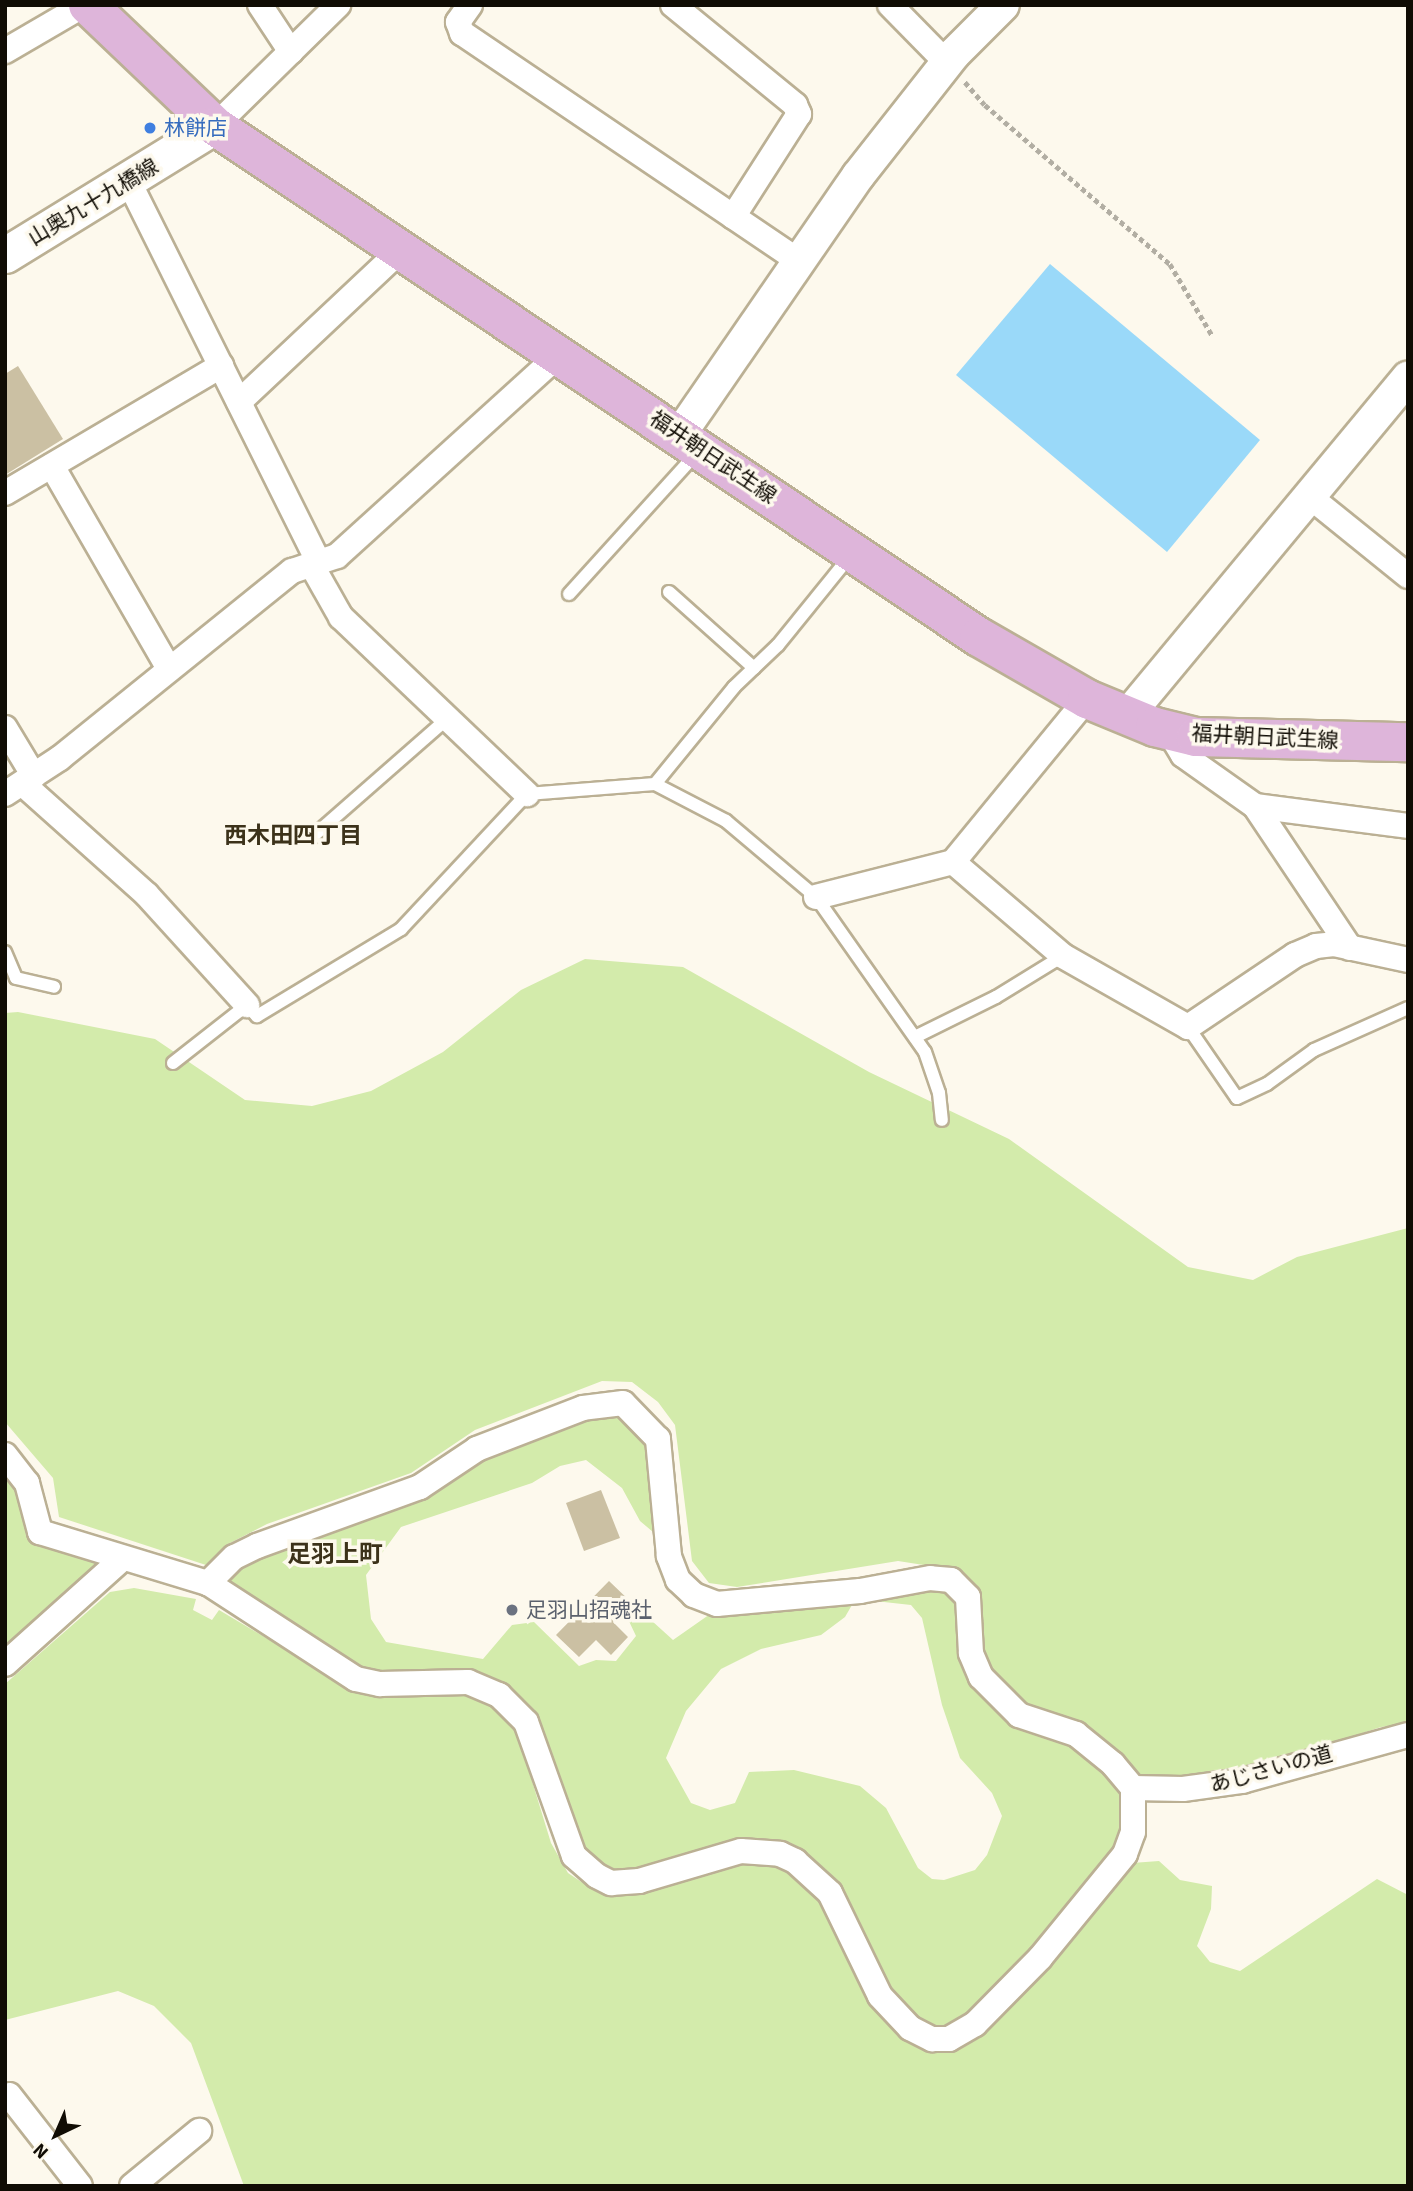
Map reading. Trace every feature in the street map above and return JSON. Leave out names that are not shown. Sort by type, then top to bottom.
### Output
[{"type":"main road","name":"福井朝日武生線","points":[[86,5],[215,126],[979,637],[1087,699],[1127,716],[1196,737],[1407,742]]},
{"type":"main road","name":"山奥九十九橋線","points":[[5,255],[129,182],[215,126]]},
{"type":"street","points":[[5,51],[86,5]]},
{"type":"street","points":[[260,5],[291,52]]},
{"type":"street","points":[[215,126],[338,5]]},
{"type":"street","points":[[470,5],[458,22],[462,33],[799,261]]},
{"type":"street","points":[[673,5],[795,105],[799,114],[733,217]]},
{"type":"street","points":[[890,5],[947,63]]},
{"type":"street","points":[[690,442],[799,261],[858,176],[947,63],[1003,5]]},
{"type":"street","points":[[129,182],[239,402],[341,617],[527,794]]},
{"type":"street","points":[[239,402],[401,250]]},
{"type":"street","points":[[21,785],[292,571],[337,556],[559,355]]},
{"type":"street","points":[[5,493],[221,366]]},
{"type":"street","points":[[1127,716],[1408,377]]},
{"type":"street","points":[[52,466],[169,669]]},
{"type":"street","points":[[1309,496],[1408,576]]},
{"type":"street","points":[[816,897],[953,862],[1087,699]]},
{"type":"street","points":[[1407,742],[1408,725]]},
{"type":"street","points":[[5,728],[21,785],[147,895],[247,1005]]},
{"type":"street","points":[[1168,730],[1183,755],[1255,806],[1350,948]]},
{"type":"street","points":[[1255,806],[1408,826]]},
{"type":"street","points":[[953,862],[1063,956],[1188,1027],[1295,954],[1316,946],[1350,948],[1406,966]]},
{"type":"street","points":[[5,1455],[27,1483],[40,1532],[208,1583],[248,1613],[356,1679],[380,1684],[468,1682],[499,1695],[526,1722],[574,1856],[583,1866],[611,1883],[639,1881],[741,1851],[762,1851],[795,1861],[830,1892],[880,1996],[910,2028],[932,2039],[949,2039],[975,2024],[1077,1916],[1130,1842],[1135,1818],[1133,1788],[1088,1741],[1019,1715],[995,1695],[974,1666],[968,1597],[951,1580],[930,1577],[860,1591],[717,1604],[694,1595],[678,1580],[668,1556],[658,1439],[623,1403],[583,1408],[477,1449],[420,1488],[257,1546],[234,1557],[208,1583]]},
{"type":"street","points":[[5,1664],[122,1559]]},
{"type":"street","name":"あじさいの道","points":[[1133,1788],[1183,1789],[1242,1781],[1408,1735]]},
{"type":"street","points":[[9,2095],[80,2186]]},
{"type":"street","points":[[132,2186],[199,2131]]},
{"type":"lane","points":[[569,594],[690,442]]},
{"type":"lane","points":[[655,784],[754,668],[778,645],[853,552]]},
{"type":"lane","points":[[669,592],[754,668]]},
{"type":"lane","points":[[311,838],[447,719]]},
{"type":"lane","points":[[173,1063],[247,1005],[257,1016],[401,929],[527,794],[655,784],[726,821],[816,897],[925,1052],[939,1093],[942,1120]]},
{"type":"lane","points":[[5,952],[16,978],[54,987]]},
{"type":"lane","points":[[915,1037],[996,997],[1063,956]]},
{"type":"lane","points":[[1188,1027],[1237,1098],[1267,1084],[1314,1050],[1408,1008]]},
{"type":"path","points":[[947,63],[985,105],[1170,264],[1212,334]]},
{"type":"green space","points":[[585,959],[683,967],[869,1072],[1009,1139],[1188,1267],[1253,1280],[1297,1257],[1408,1228],[1408,1724],[1381,1727],[1237,1774],[1137,1782],[1025,1713],[992,1682],[943,1568],[898,1561],[737,1587],[709,1583],[692,1561],[675,1425],[658,1402],[632,1382],[602,1381],[475,1430],[411,1473],[267,1524],[228,1544],[206,1565],[59,1517],[53,1478],[5,1422],[5,1013],[18,1012],[155,1039],[245,1100],[312,1106],[371,1091],[443,1052],[521,990]]},
{"type":"green space","points":[[613,1407],[651,1443],[659,1537],[640,1521],[622,1488],[586,1460],[560,1466],[532,1483],[401,1527],[366,1575],[371,1619],[386,1642],[483,1659],[512,1625],[534,1622],[579,1666],[596,1660],[616,1661],[636,1636],[627,1617],[641,1611],[673,1640],[713,1612],[856,1598],[845,1617],[821,1635],[761,1649],[721,1669],[686,1711],[666,1758],[691,1803],[710,1810],[735,1803],[749,1772],[794,1770],[860,1786],[886,1808],[918,1868],[932,1879],[944,1880],[975,1870],[987,1855],[1002,1816],[992,1793],[960,1758],[942,1705],[922,1618],[911,1605],[866,1600],[935,1584],[960,1598],[966,1671],[984,1699],[1017,1725],[1068,1741],[1126,1790],[1125,1840],[1098,1879],[968,2018],[948,2031],[920,2025],[886,1992],[838,1889],[829,1875],[805,1857],[618,1875],[602,1869],[584,1852],[520,1701],[357,1669],[227,1588],[239,1566],[481,1455]]},
{"type":"green space","points":[[5,1471],[27,1513],[29,1541],[104,1563],[5,1650]]},
{"type":"green space","points":[[134,1588],[196,1599],[193,1610],[212,1620],[219,1610],[361,1694],[477,1696],[494,1707],[510,1719],[517,1732],[551,1843],[568,1873],[583,1883],[599,1889],[763,1858],[816,1883],[876,1996],[951,2043],[1132,1863],[1159,1861],[1180,1880],[1212,1886],[1211,1909],[1197,1946],[1210,1962],[1240,1971],[1377,1879],[1408,1895],[1408,2186],[244,2186],[191,2043],[154,2006],[118,1991],[5,2020],[5,1684],[110,1592]]},
{"type":"water","points":[[1050,264],[1260,440],[1167,552],[956,375]]},
{"type":"building","points":[[18,366],[63,439],[5,475],[5,374]]},
{"type":"building","points":[[601,1490],[620,1538],[584,1551],[566,1503]]},
{"type":"building","points":[[609,1581],[632,1603],[613,1622],[628,1637],[611,1655],[596,1640],[579,1657],[556,1635]]},
{"type":"place","name":"林餅店","points":[[150,128]]},
{"type":"place","name":"足羽山招魂社","points":[[512,1610]]},
{"type":"district","name":"西木田四丁目","points":[[293,836]]},
{"type":"district","name":"足羽上町","points":[[335,1555]]}]
